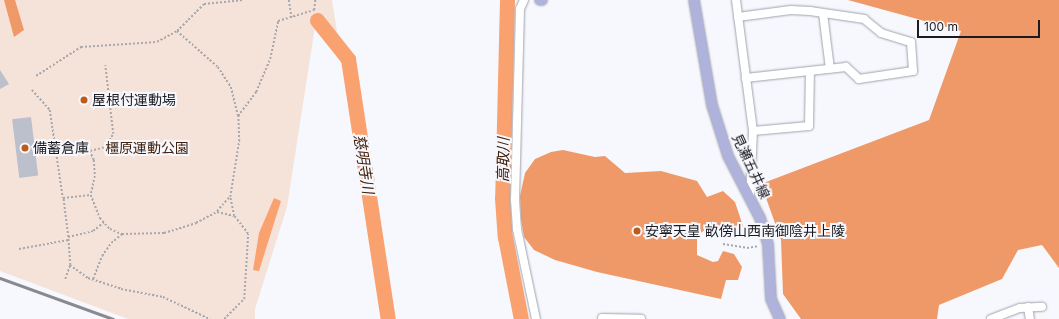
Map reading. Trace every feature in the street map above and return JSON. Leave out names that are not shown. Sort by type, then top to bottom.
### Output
[{"type":"main road","name":"見瀬五井線","points":[[694,0],[716,120],[733,166],[760,218],[768,245],[771,299],[780,319]]},
{"type":"street","points":[[524,0],[520,9],[514,200],[517,229],[536,319]]},
{"type":"street","points":[[736,0],[754,131],[750,197]]},
{"type":"street","points":[[738,17],[801,9],[864,19],[881,33],[911,42],[913,71],[859,79],[846,67],[746,78]]},
{"type":"street","points":[[823,13],[830,69]]},
{"type":"street","points":[[754,131],[809,126],[810,71]]},
{"type":"street","points":[[1028,307],[1030,319]]},
{"type":"street","points":[[991,319],[1028,307],[1042,307]]},
{"type":"street","points":[[602,318],[641,319]]},
{"type":"path","points":[[36,76],[81,47],[157,42],[177,31],[204,4],[244,0]]},
{"type":"path","points":[[289,0],[292,19]]},
{"type":"path","points":[[238,116],[256,92],[270,59],[278,21],[292,19],[314,10],[315,0]]},
{"type":"path","points":[[177,31],[218,67],[231,87],[238,116],[240,141],[230,197],[234,216],[248,234],[244,299],[224,319]]},
{"type":"path","points":[[57,153],[90,151],[105,147],[113,134],[105,65]]},
{"type":"path","points":[[32,90],[50,110],[69,239],[70,265],[64,279]]},
{"type":"path","points":[[90,151],[94,160],[95,176],[91,196],[104,222],[110,229],[122,234],[164,233],[196,223],[217,212],[230,197]]},
{"type":"path","points":[[64,198],[91,196]]},
{"type":"path","points":[[217,212],[234,216]]},
{"type":"path","points":[[18,249],[69,239],[93,231],[104,222]]},
{"type":"path","points":[[93,279],[102,256],[111,243],[122,234]]},
{"type":"path","points":[[724,244],[747,248],[768,245]]},
{"type":"path","points":[[70,265],[93,279],[121,289],[163,297],[210,319]]},
{"type":"green space","name":"橿原運動公園","points":[[0,0],[332,0],[339,44],[317,14],[287,207],[255,309],[255,319],[128,319],[0,271]]},
{"type":"shaded area","points":[[4,0],[15,0],[24,30],[14,37]]},
{"type":"shaded area","points":[[848,0],[1059,0],[1059,268],[1042,245],[1018,250],[1002,279],[939,305],[937,319],[801,319],[783,294],[781,240],[761,184],[929,120],[961,31]]},
{"type":"shaded area","points":[[563,150],[595,157],[605,156],[625,173],[661,171],[697,181],[707,197],[723,191],[735,202],[743,226],[738,235],[729,234],[715,224],[697,235],[697,255],[713,262],[718,261],[723,251],[734,254],[742,267],[738,280],[726,280],[721,299],[597,272],[555,260],[534,250],[524,237],[521,219],[520,196],[525,173],[535,159],[551,152]]},
{"type":"shaded area","points":[[274,198],[281,201],[259,271],[253,270],[259,233]]},
{"type":"building","points":[[0,70],[9,84],[0,89]]},
{"type":"building","name":"備蓄倉庫","points":[[31,117],[38,176],[19,178],[12,119]]},
{"type":"waterway","name":"高取川","points":[[507,0],[502,198],[505,237],[521,319]]},
{"type":"waterway","name":"慈明寺川","points":[[317,20],[348,59],[388,319]]},
{"type":"railway","points":[[0,278],[113,319]]},
{"type":"place","name":"屋根付運動場","points":[[84,100]]},
{"type":"place","name":"備蓄倉庫","points":[[25,148]]},
{"type":"place","name":"安寧天皇 畝傍山西南御陰井上陵","points":[[637,231]]}]
